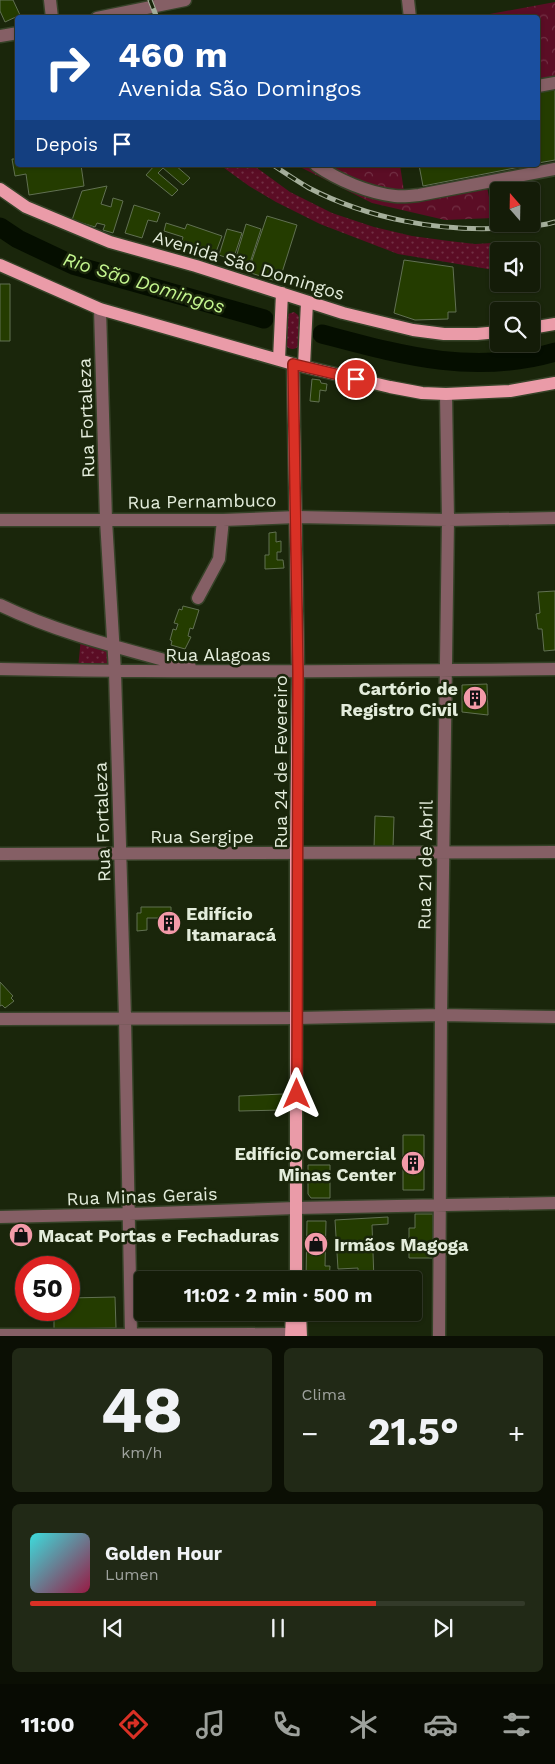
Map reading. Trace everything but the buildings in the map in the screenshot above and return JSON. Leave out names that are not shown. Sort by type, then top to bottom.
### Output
[{"type":"main road","name":"Avenida São Domingos","points":[[0,189],[26,207],[110,242],[282,293],[307,305],[414,330],[444,334],[490,333]]},
{"type":"main road","points":[[0,264],[100,308],[279,354],[299,365],[390,387],[422,393],[446,394],[510,391],[555,384]]},
{"type":"main road","points":[[279,354],[282,293]]},
{"type":"main road","name":"Rua 24 de Fevereiro","points":[[296,1271],[298,672],[296,518],[299,365],[305,353],[307,305]]},
{"type":"main road","points":[[540,326],[555,324]]},
{"type":"main road","points":[[293,1321],[295,1336]]},
{"type":"main road","points":[[295,1336],[298,1321]]},
{"type":"street","points":[[50,0],[52,15]]},
{"type":"street","points":[[112,15],[185,0]]},
{"type":"street","points":[[408,0],[410,15]]},
{"type":"street","points":[[0,36],[15,34]]},
{"type":"street","points":[[540,86],[555,83]]},
{"type":"street","points":[[320,167],[344,181],[374,192],[396,196],[419,195],[555,169]]},
{"type":"street","name":"Rua Fortaleza","points":[[100,308],[106,520],[114,646],[126,1018],[131,1335]]},
{"type":"street","name":"Rua 21 de Abril","points":[[439,1336],[441,1015],[448,520],[446,394]]},
{"type":"street","name":"Rua Pernambuco","points":[[0,520],[223,520],[296,518],[448,520],[555,518]]},
{"type":"street","points":[[198,598],[219,559],[223,520]]},
{"type":"street","points":[[0,605],[60,631],[207,671]]},
{"type":"street","name":"Rua Alagoas","points":[[0,669],[115,672],[555,670]]},
{"type":"street","name":"Rua Sergipe","points":[[0,854],[555,852]]},
{"type":"street","points":[[0,1018],[297,1018],[441,1015],[555,1017]]},
{"type":"street","name":"Rua Minas Gerais","points":[[0,1217],[296,1208],[555,1203]]},
{"type":"street","points":[[0,1335],[295,1336]]},
{"type":"green space","points":[[555,2],[555,77],[540,80],[540,15],[484,15]]},
{"type":"green space","points":[[223,167],[256,167],[290,192],[332,213],[374,227],[412,236],[475,244],[490,243],[490,269],[398,254],[320,224],[276,202]]},
{"type":"green space","points":[[300,167],[400,167],[405,198],[487,187],[490,218],[445,220],[372,203]]},
{"type":"green space","points":[[294,312],[298,315],[301,322],[299,346],[292,349],[286,346],[286,318],[288,314]]},
{"type":"green space","points":[[81,638],[107,645],[108,669],[78,668]]},
{"type":"waterway","name":"Rio São Domingos","points":[[0,227],[18,239],[73,265],[264,319]]},
{"type":"waterway","name":"Rio São Domingos","points":[[322,334],[380,349],[437,360],[495,362],[525,359],[555,352]]},
{"type":"railway","points":[[150,0],[156,15]]},
{"type":"railway","points":[[276,167],[309,188],[332,199],[356,208],[405,221],[455,228],[481,229],[543,225],[555,222]]},
{"type":"place","name":"Cartório de Registro Civil","points":[[475,698]]},
{"type":"place","name":"Edifício Itamaracá","points":[[169,923]]},
{"type":"place","name":"Edifício Comercial Minas Center","points":[[413,1163]]},
{"type":"place","name":"Macat Portas e Fechaduras","points":[[21,1235]]},
{"type":"place","name":"Irmãos Magoga","points":[[316,1244]]},
{"type":"route","points":[[297,1094],[296,853],[298,672],[293,364],[356,379]]}]
